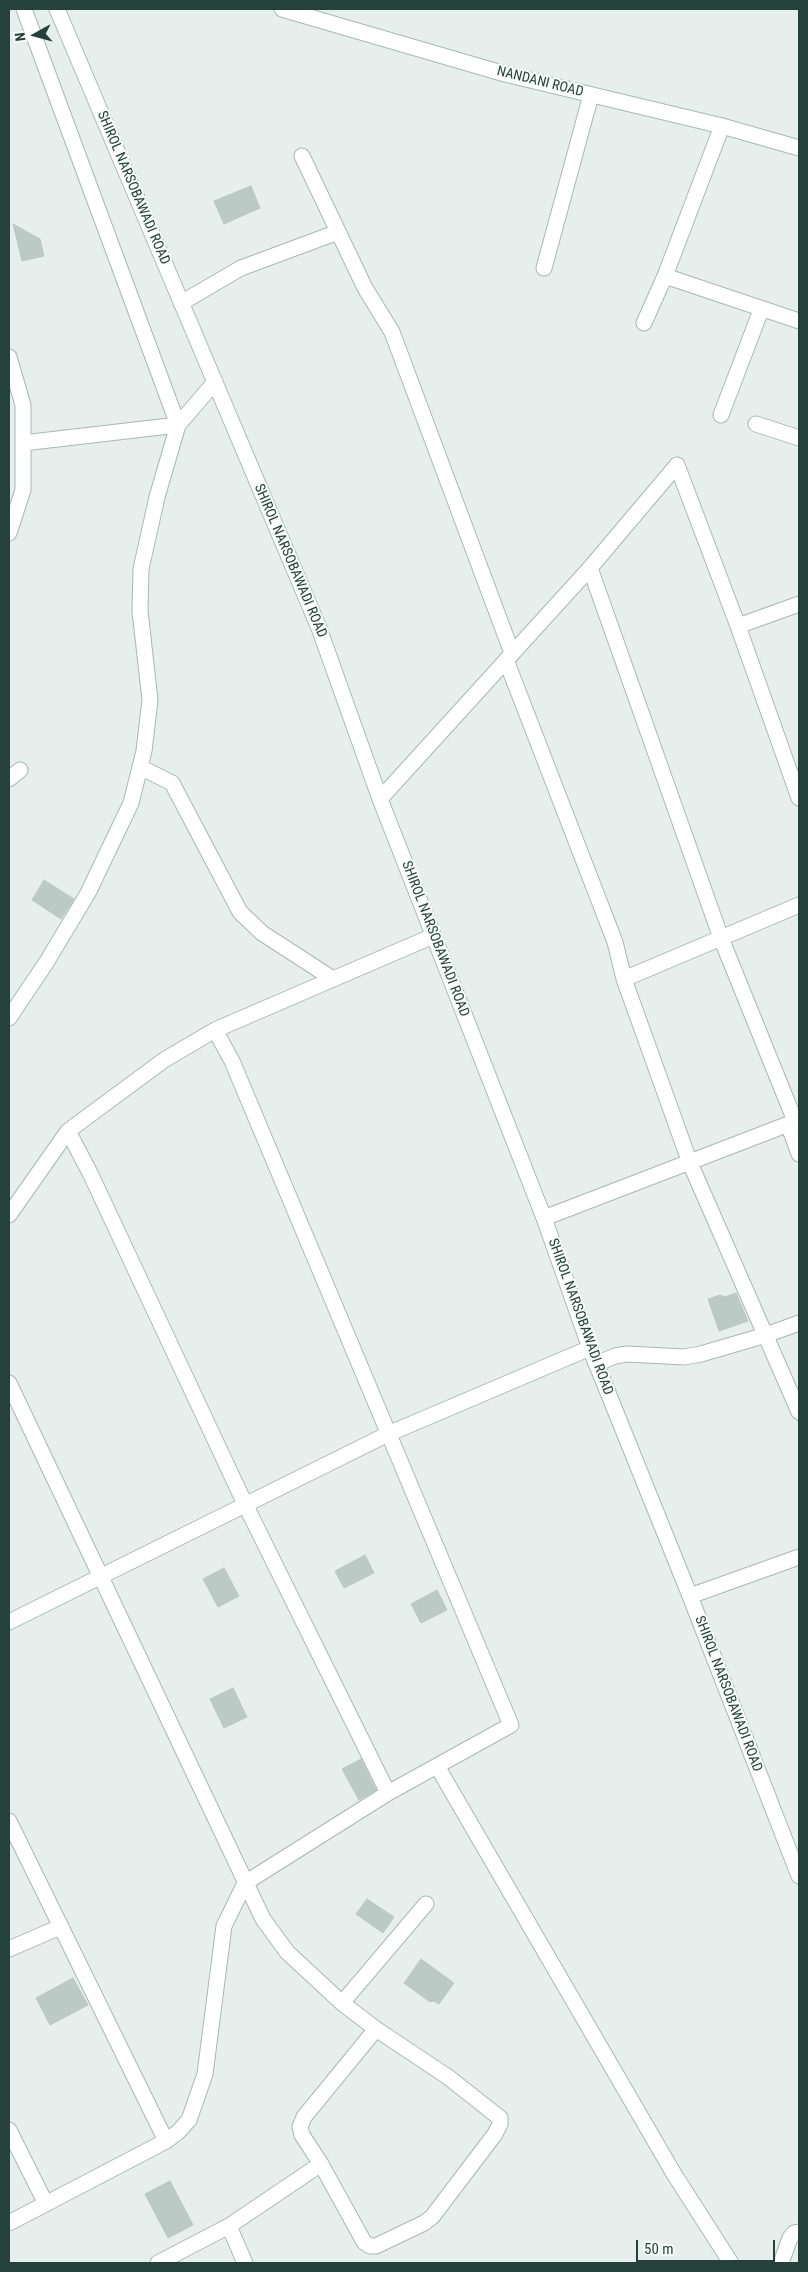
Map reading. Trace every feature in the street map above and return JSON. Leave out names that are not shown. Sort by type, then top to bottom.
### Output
[{"type":"street","points":[[24,9],[178,426]]},
{"type":"street","name":"SHIROL NARSOBAWADI ROAD","points":[[57,9],[318,628],[380,798],[544,1218],[596,1364],[798,1868]]},
{"type":"street","name":"NANDANI ROAD","points":[[282,9],[505,74],[722,126],[799,148]]},
{"type":"street","points":[[544,268],[591,95]]},
{"type":"street","points":[[644,323],[665,276],[722,126]]},
{"type":"street","points":[[302,156],[365,288],[392,332],[614,942],[624,979],[690,1163],[799,1412]]},
{"type":"street","points":[[181,303],[241,268],[338,232]]},
{"type":"street","points":[[665,276],[761,310],[799,321]]},
{"type":"street","points":[[721,415],[761,310]]},
{"type":"street","points":[[9,357],[23,405],[23,490],[9,533]]},
{"type":"street","points":[[9,1018],[46,963],[88,893],[131,803],[144,750],[150,700],[140,611],[141,569],[157,497],[178,426],[215,382]]},
{"type":"street","points":[[756,424],[799,438]]},
{"type":"street","points":[[23,443],[178,426]]},
{"type":"street","points":[[380,798],[590,568],[677,465],[738,626],[799,798]]},
{"type":"street","points":[[590,568],[722,938],[794,1122],[799,1154]]},
{"type":"street","points":[[738,626],[799,604]]},
{"type":"street","points":[[140,766],[164,777],[172,783],[240,912],[262,933],[333,979]]},
{"type":"street","points":[[624,979],[799,905]]},
{"type":"street","points":[[9,1215],[68,1131],[164,1060],[216,1030],[433,936]]},
{"type":"street","points":[[9,2223],[166,2141],[189,2120],[205,2074],[224,1926],[245,1883],[388,1793],[511,1725],[232,1061],[216,1030]]},
{"type":"street","points":[[544,1218],[794,1122]]},
{"type":"street","points":[[68,1131],[90,1173],[245,1504],[388,1793]]},
{"type":"street","points":[[596,1364],[615,1356],[627,1354],[684,1357],[766,1335],[799,1323]]},
{"type":"street","points":[[9,1622],[388,1434],[590,1348]]},
{"type":"street","points":[[9,1383],[263,1919],[287,1952],[342,2003],[376,2029],[448,2077],[500,2118],[500,2124],[432,2217],[424,2224],[376,2246],[370,2246],[364,2242],[321,2164],[302,2135],[300,2127],[304,2117],[376,2029]]},
{"type":"street","points":[[690,1596],[799,1556]]},
{"type":"street","points":[[437,1766],[674,2174],[731,2263]]},
{"type":"street","points":[[9,1821],[166,2141]]},
{"type":"street","points":[[342,2003],[426,1904]]},
{"type":"street","points":[[9,1949],[60,1927]]},
{"type":"street","points":[[9,2130],[46,2204]]},
{"type":"street","points":[[158,2263],[229,2226],[321,2164]]},
{"type":"street","points":[[229,2226],[246,2263]]},
{"type":"street","points":[[780,2263],[790,2238],[794,2233],[799,2232]]},
{"type":"building","points":[[251,186],[260,208],[224,224],[214,201]]},
{"type":"building","points":[[13,224],[40,239],[44,256],[22,261]]},
{"type":"building","points":[[44,880],[74,899],[61,919],[32,900]]},
{"type":"building","points":[[736,1293],[748,1321],[719,1331],[708,1299],[720,1295],[725,1297]]},
{"type":"building","points":[[365,1555],[374,1573],[344,1588],[335,1571]]},
{"type":"building","points":[[224,1568],[239,1596],[218,1607],[203,1579]]},
{"type":"building","points":[[437,1590],[447,1610],[421,1623],[411,1604]]},
{"type":"building","points":[[233,1688],[247,1717],[224,1728],[210,1699]]},
{"type":"building","points":[[361,1759],[376,1790],[359,1800],[342,1769]]},
{"type":"building","points":[[367,1899],[394,1917],[383,1933],[356,1914]]},
{"type":"building","points":[[421,1959],[454,1983],[439,2004],[434,2001],[430,2002],[404,1983]]},
{"type":"building","points":[[73,1978],[88,2005],[50,2025],[36,1998]]},
{"type":"building","points":[[170,2181],[193,2225],[168,2238],[145,2194]]}]
